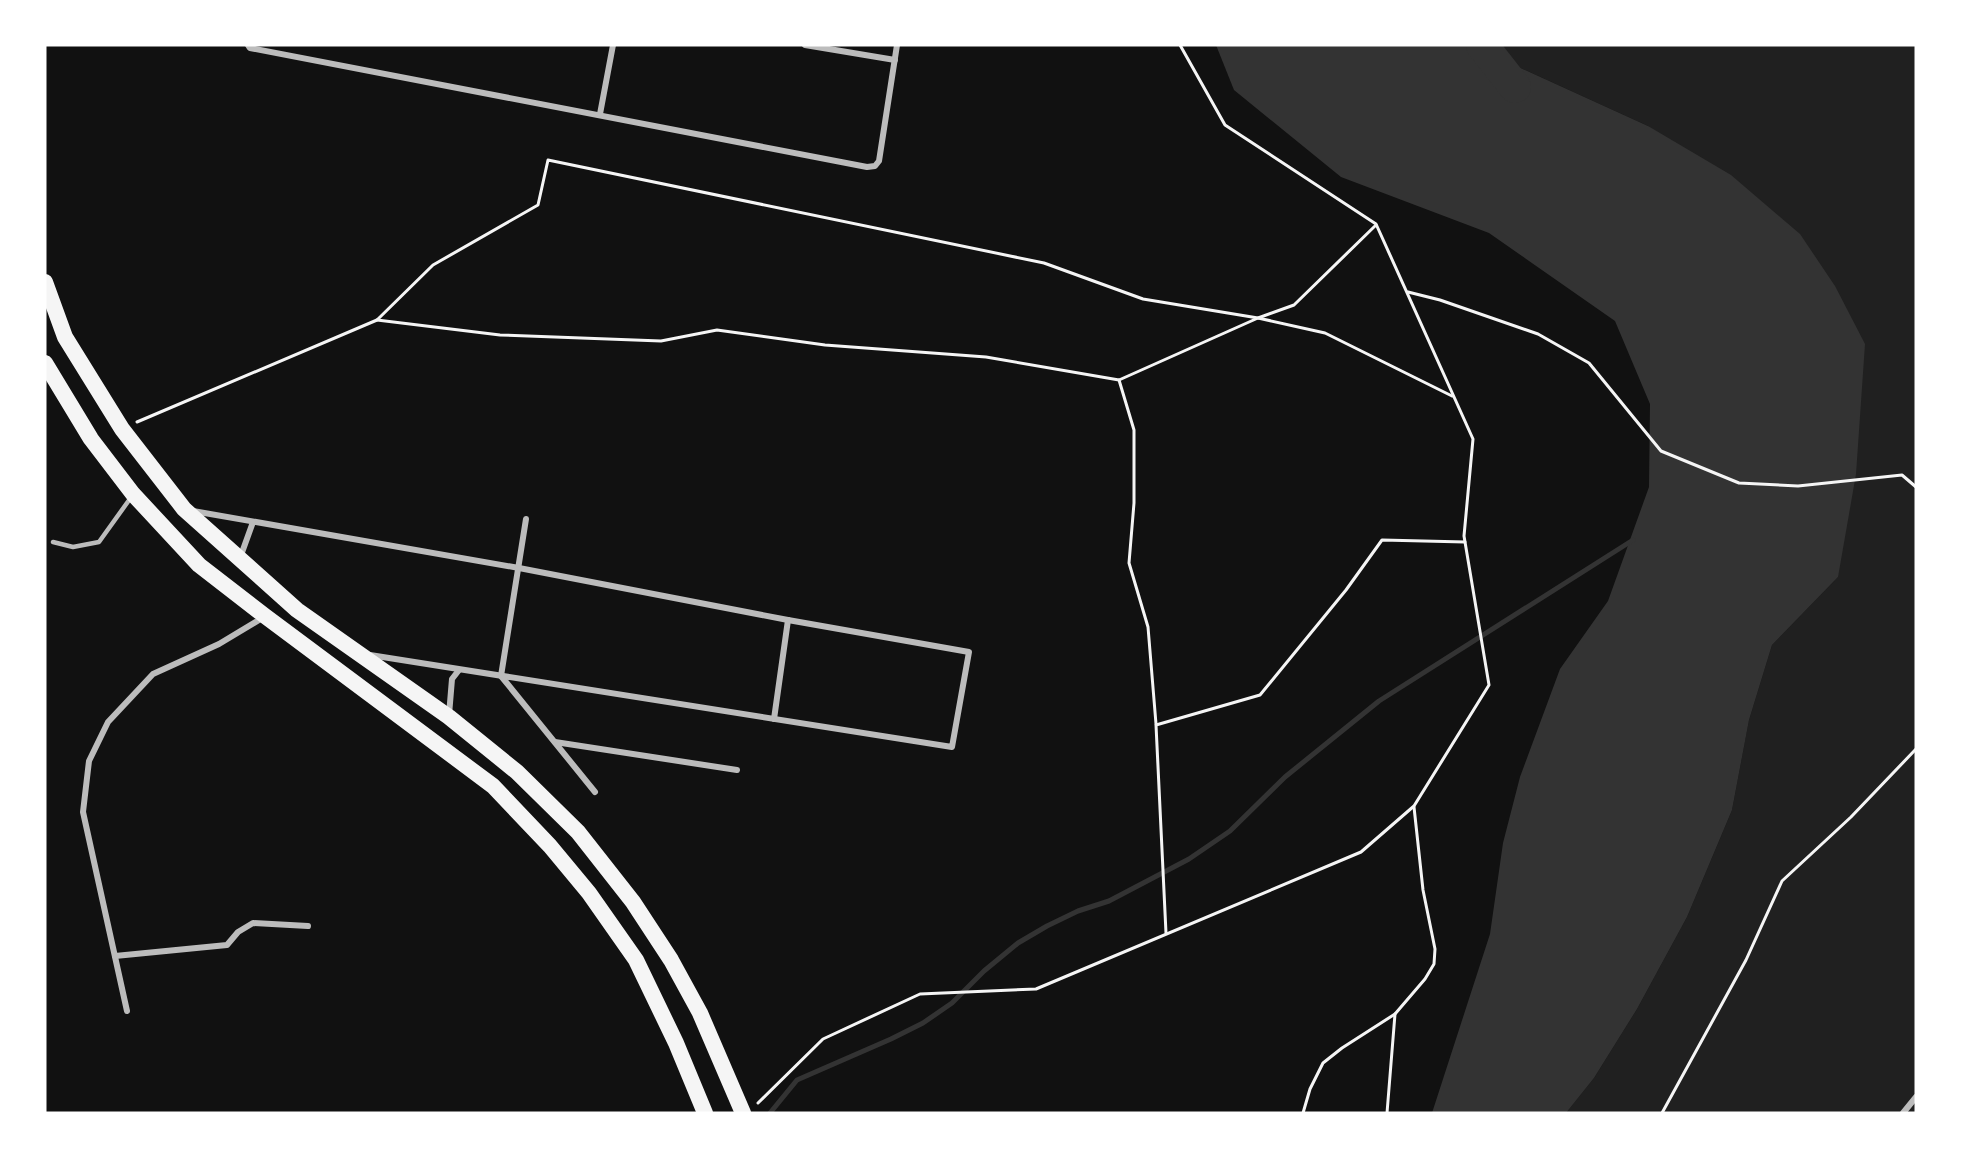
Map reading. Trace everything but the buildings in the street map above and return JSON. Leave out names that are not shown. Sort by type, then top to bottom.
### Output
[{"type":"highway","points":[[45,282],[65,337],[122,429],[184,509],[297,610],[449,717],[518,772],[578,832],[633,902],[671,960],[749,1110]]},
{"type":"highway","points":[[45,363],[91,439],[133,494],[199,565],[493,786],[550,846],[589,893],[636,960],[676,1043],[705,1113]]},
{"type":"street","points":[[248,45],[250,48],[867,167],[875,166],[879,161],[897,45]]},
{"type":"street","points":[[600,114],[613,45]]},
{"type":"street","points":[[805,45],[895,60]]},
{"type":"street","points":[[184,509],[519,568],[969,652],[952,747],[361,654]]},
{"type":"street","points":[[526,519],[501,676],[595,792]]},
{"type":"street","points":[[239,559],[253,522]]},
{"type":"street","points":[[127,1011],[83,812],[89,761],[108,722],[153,674],[219,644],[265,616]]},
{"type":"street","points":[[774,719],[788,620]]},
{"type":"street","points":[[449,717],[449,693],[452,679],[459,670]]},
{"type":"street","points":[[554,742],[737,770]]},
{"type":"street","points":[[115,956],[227,945],[238,932],[253,923],[308,926]]},
{"type":"street","points":[[1903,1113],[1916,1097]]},
{"type":"lane","points":[[53,542],[73,547],[99,542],[133,494]]},
{"type":"path","points":[[749,1110],[823,1039],[920,994],[1036,989],[1362,852],[1413,806],[1489,685],[1464,536],[1473,439],[1376,224],[1225,125],[1180,45]]},
{"type":"path","points":[[122,429],[377,320],[433,265],[538,205],[548,160],[1044,262],[1143,299],[1258,318],[1325,333],[1454,397]]},
{"type":"path","points":[[377,320],[500,335],[661,341],[717,330],[825,345],[986,357],[1119,380],[1258,318],[1294,305],[1376,224]]},
{"type":"path","points":[[1408,292],[1440,300],[1538,334],[1589,363],[1661,452],[1739,483],[1798,486],[1902,474],[1916,487]]},
{"type":"path","points":[[1119,380],[1134,430],[1134,503],[1129,563],[1148,627],[1156,725],[1166,933]]},
{"type":"path","points":[[1156,725],[1260,695],[1346,590],[1382,540],[1466,542]]},
{"type":"path","points":[[1662,1113],[1746,960],[1782,881],[1851,817],[1916,749]]},
{"type":"path","points":[[1303,1113],[1310,1089],[1323,1063],[1395,1014],[1425,979],[1434,964],[1436,949],[1423,890],[1413,806]]},
{"type":"path","points":[[1388,1113],[1395,1014]]},
{"type":"shaded area","points":[[1216,45],[1470,45],[1648,126],[1731,175],[1800,234],[1835,286],[1865,344],[1856,474],[1838,577],[1772,645],[1749,720],[1732,810],[1687,917],[1637,1009],[1594,1078],[1566,1113],[1432,1113],[1490,934],[1503,843],[1520,777],[1560,669],[1608,601],[1649,487],[1650,404],[1615,321],[1489,233],[1341,177],[1234,90]]},
{"type":"shaded area","points":[[1470,45],[1916,45],[1916,1113],[1566,1113],[1594,1078],[1637,1009],[1687,917],[1732,810],[1749,720],[1772,645],[1838,577],[1648,126]]},
{"type":"waterway","points":[[1482,45],[1515,87]]},
{"type":"waterway","points":[[770,1113],[797,1080],[923,1023],[952,1003],[984,971],[1018,943],[1047,926],[1078,911],[1109,901],[1189,859],[1230,831],[1285,777],[1379,701],[1633,540]]}]
